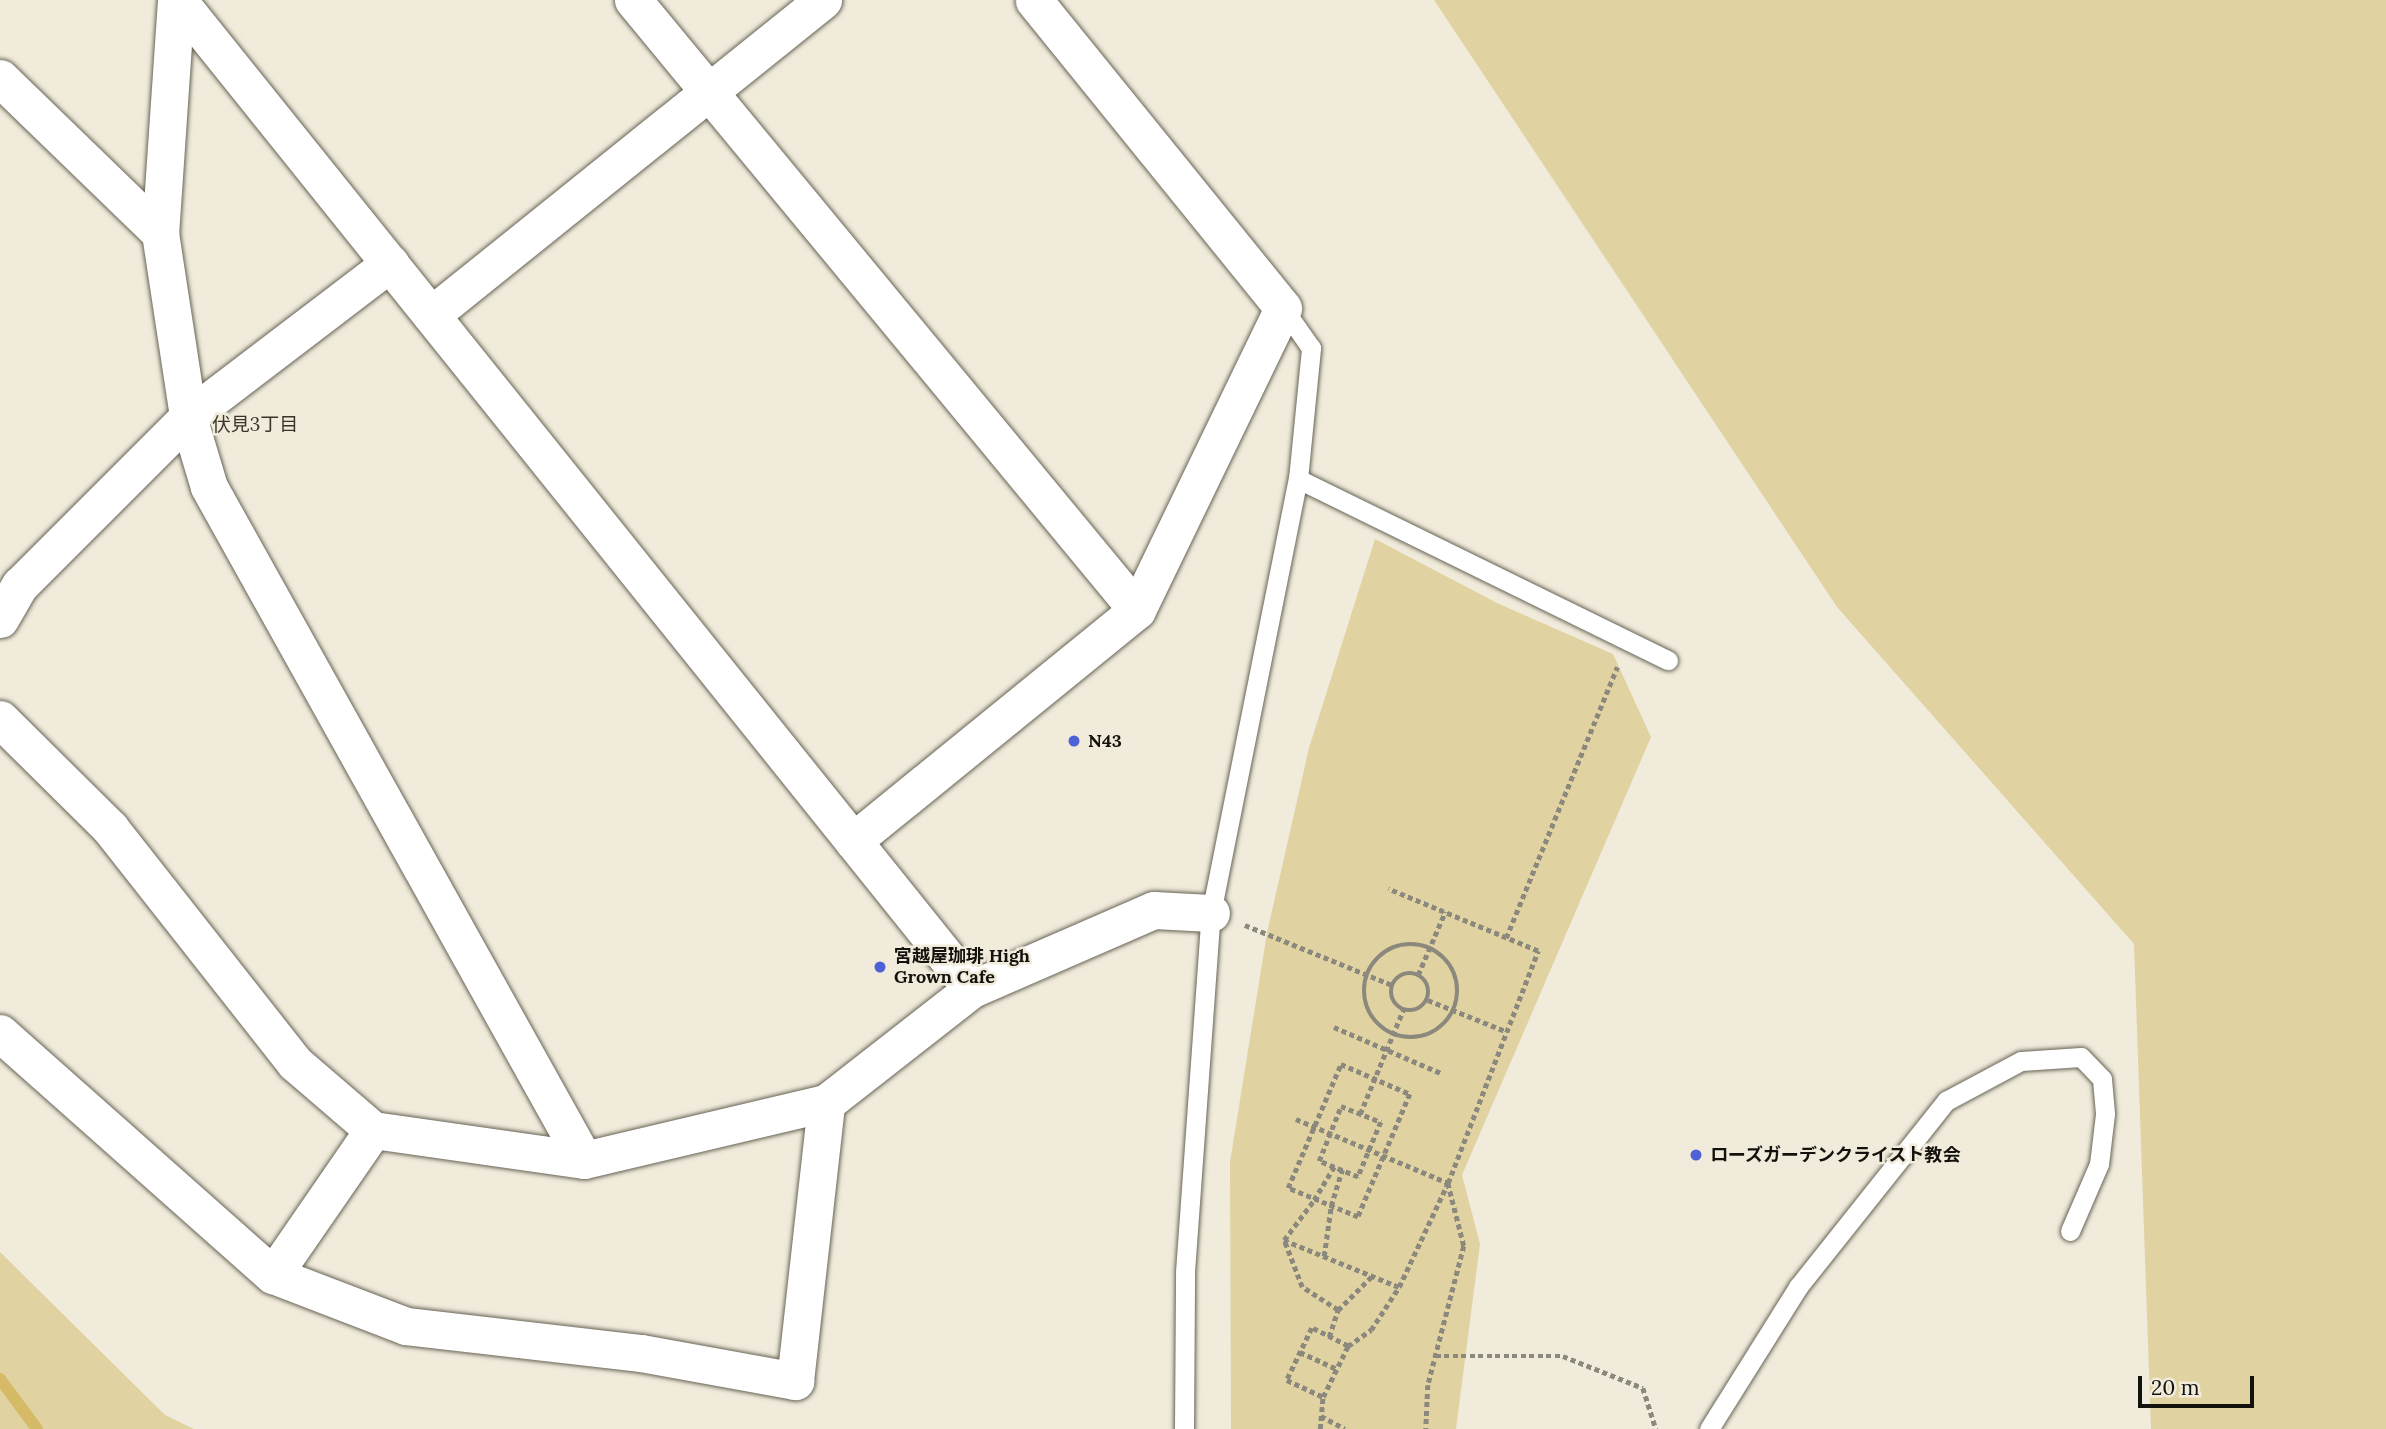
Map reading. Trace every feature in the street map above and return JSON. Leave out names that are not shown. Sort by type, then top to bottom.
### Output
[{"type":"street","points":[[177,0],[160,233],[188,417],[209,487],[584,1160]]},
{"type":"street","points":[[177,0],[972,989]]},
{"type":"street","points":[[633,0],[1137,610]]},
{"type":"street","points":[[431,315],[823,0]]},
{"type":"street","points":[[853,841],[1137,610],[1283,308],[1034,0]]},
{"type":"street","points":[[0,78],[160,233]]},
{"type":"street","points":[[0,619],[10,575],[188,417],[390,263]]},
{"type":"street","points":[[0,719],[110,828],[295,1063],[373,1130],[584,1160],[826,1102],[972,989],[1154,910],[1211,913]]},
{"type":"street","points":[[0,1033],[273,1275],[406,1326],[641,1353],[795,1381],[826,1102]]},
{"type":"street","points":[[273,1275],[373,1130]]},
{"type":"lane","points":[[1185,1429],[1185,1272],[1211,913],[1298,479],[1311,348],[1283,308]]},
{"type":"lane","points":[[1298,479],[1668,660]]},
{"type":"lane","points":[[1709,1429],[1798,1287],[1946,1101],[2021,1060],[2081,1057],[2102,1079],[2105,1114],[2099,1164],[2070,1231]]},
{"type":"path","points":[[1506,938],[1628,640]]},
{"type":"path","points":[[1320,1429],[1323,1398],[1348,1346],[1371,1330],[1399,1287],[1448,1182],[1538,951],[1388,889]]},
{"type":"path","points":[[1418,975],[1445,912]]},
{"type":"path","points":[[1211,913],[1392,985]]},
{"type":"path","points":[[1413,944],[1429,948],[1443,957],[1453,970],[1458,986],[1453,1010],[1440,1029],[1425,1037],[1408,1039],[1393,1035],[1379,1026],[1369,1013],[1364,998],[1368,975],[1383,954],[1397,946],[1413,944]]},
{"type":"path","points":[[1408,973],[1418,975],[1426,981],[1428,1000],[1422,1008],[1404,1010],[1394,1004],[1390,995],[1392,985],[1398,976],[1408,973]]},
{"type":"path","points":[[1428,1000],[1505,1032]]},
{"type":"path","points":[[1360,1114],[1404,1010]]},
{"type":"path","points":[[1334,1027],[1441,1073]]},
{"type":"path","points":[[1340,1065],[1410,1094],[1358,1217],[1288,1188],[1314,1126],[1340,1065]]},
{"type":"path","points":[[1341,1106],[1360,1114],[1381,1122],[1359,1177],[1319,1161],[1341,1106]]},
{"type":"path","points":[[1296,1119],[1448,1182]]},
{"type":"path","points":[[1284,1240],[1314,1200],[1334,1167]]},
{"type":"path","points":[[1324,1256],[1331,1206],[1342,1170]]},
{"type":"path","points":[[1426,1429],[1428,1385],[1464,1246],[1448,1182]]},
{"type":"path","points":[[1284,1240],[1399,1287]]},
{"type":"path","points":[[1284,1240],[1302,1287],[1338,1310]]},
{"type":"path","points":[[1329,1337],[1338,1310],[1372,1276]]},
{"type":"path","points":[[1323,1398],[1287,1380],[1300,1352],[1312,1328],[1348,1346]]},
{"type":"path","points":[[1300,1352],[1337,1369]]},
{"type":"path","points":[[1436,1356],[1563,1356],[1643,1388],[1656,1429]]},
{"type":"path","points":[[1321,1416],[1345,1429]]},
{"type":"shaded area","points":[[1434,0],[2386,0],[2386,1429],[2151,1429],[2134,944],[1837,607]]},
{"type":"shaded area","points":[[1375,539],[1499,604],[1613,654],[1651,737],[1462,1175],[1480,1244],[1456,1429],[1231,1429],[1230,1162],[1267,933],[1309,748]]},
{"type":"shaded area","points":[[0,1252],[165,1415],[194,1429],[0,1429]]},
{"type":"waterway","points":[[0,1379],[37,1429]]},
{"type":"place","name":"N43","points":[[1074,741]]},
{"type":"place","name":"宮越屋珈琲 High Grown Cafe","points":[[880,967]]},
{"type":"place","name":"ローズガーデンクライスト教会","points":[[1696,1155]]},
{"type":"district","name":"伏見3丁目","points":[[255,425]]}]
